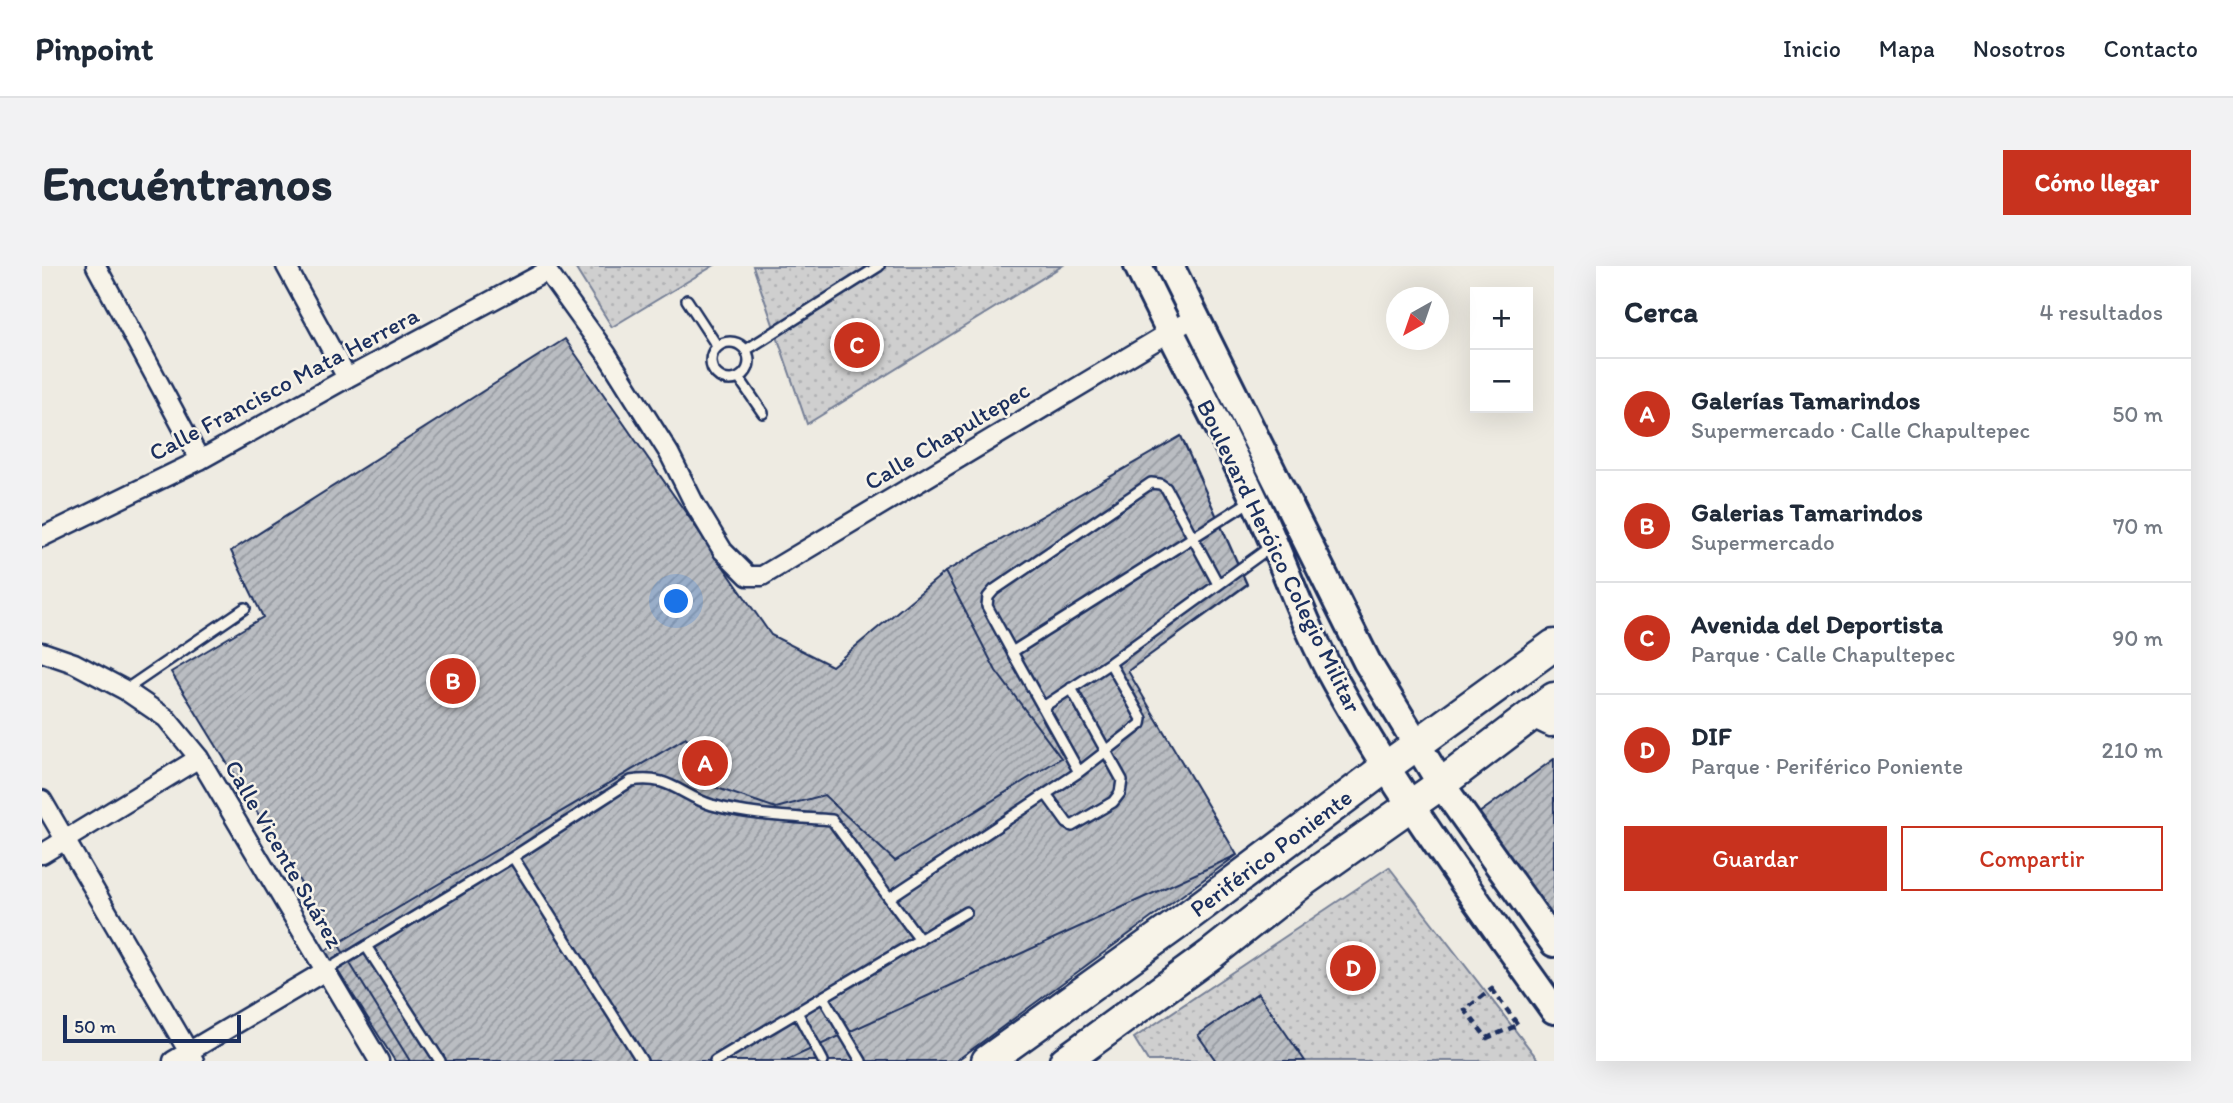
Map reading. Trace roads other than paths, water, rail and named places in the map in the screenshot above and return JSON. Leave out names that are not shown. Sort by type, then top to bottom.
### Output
[{"type":"main road","name":"Boulevard Heróico Colegio Militar","points":[[1138,266],[1254,499],[1335,681],[1410,806],[1554,1010]]},
{"type":"main road","name":"Boulevard Heróico Colegio Militar","points":[[1170,266],[1367,663],[1441,784],[1554,943]]},
{"type":"main road","name":"Periférico Poniente","points":[[987,1061],[1554,645]]},
{"type":"main road","name":"Periférico Poniente","points":[[1065,1061],[1210,955],[1305,880],[1441,784],[1542,721],[1554,698]]},
{"type":"street","points":[[96,266],[200,460]]},
{"type":"street","points":[[286,266],[347,378]]},
{"type":"street","name":"Calle Francisco Mata Herrera","points":[[43,534],[200,460],[547,268]]},
{"type":"street","name":"Calle Chapultepec","points":[[547,268],[606,353],[669,453],[694,503],[723,551],[748,576],[762,576],[1195,317]]},
{"type":"street","name":"Calle Vicente Suárez","points":[[42,652],[74,663],[125,690],[166,718],[199,758],[379,1061]]},
{"type":"street","points":[[42,854],[199,758]]},
{"type":"street","points":[[42,800],[185,1058],[325,971]]},
{"type":"lane","points":[[746,350],[878,266]]},
{"type":"lane","points":[[687,300],[717,346]]},
{"type":"lane","points":[[732,341],[746,350],[749,366],[746,373],[740,378],[723,380],[716,376],[710,360],[717,346],[732,341]]},
{"type":"lane","points":[[740,378],[762,413]]},
{"type":"lane","points":[[1079,772],[987,606],[988,597],[994,590],[1151,483],[1166,488],[1218,584]]},
{"type":"lane","points":[[1012,653],[1254,499]]},
{"type":"lane","points":[[1042,707],[1110,663],[1274,544]]},
{"type":"lane","points":[[125,690],[245,608]]},
{"type":"lane","points":[[889,898],[1079,772],[1138,728],[1142,719],[1110,663]]},
{"type":"lane","points":[[1046,794],[1072,827],[1113,802],[1120,793],[1122,780],[1072,688]]},
{"type":"lane","points":[[325,971],[513,857],[631,781],[645,778],[659,779],[710,804],[741,811],[832,820],[920,940]]},
{"type":"lane","points":[[513,857],[642,1061]]},
{"type":"lane","points":[[715,1061],[966,912]]},
{"type":"lane","points":[[366,946],[440,1061]]},
{"type":"lane","points":[[823,997],[861,1061]]},
{"type":"lane","points":[[797,1012],[823,1061]]},
{"type":"place","name":"Avenida del Deportista","points":[[857,345]]},
{"type":"place","name":"Galerias Tamarindos","points":[[453,681]]},
{"type":"place","name":"Galerías Tamarindos","points":[[705,763]]},
{"type":"place","name":"DIF","points":[[1353,968]]}]
